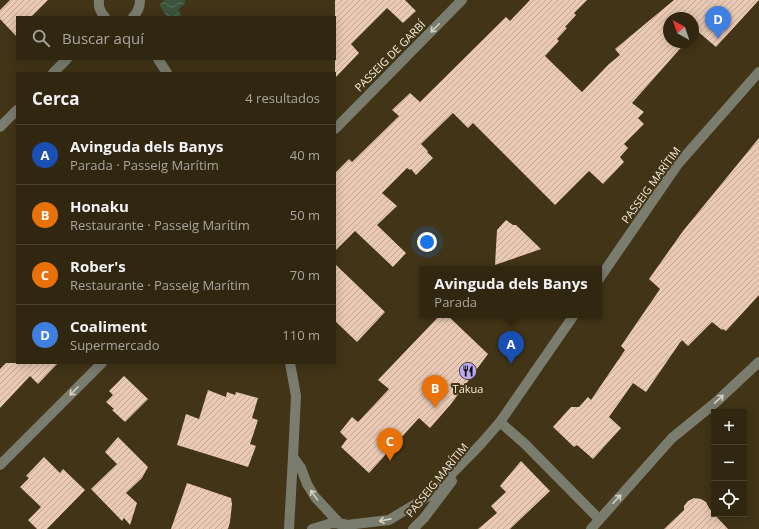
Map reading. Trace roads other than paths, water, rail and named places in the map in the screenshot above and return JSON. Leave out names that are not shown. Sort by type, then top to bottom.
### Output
[{"type":"street","points":[[98,0],[99,7],[104,16]]},
{"type":"street","points":[[134,16],[139,8],[140,0]]},
{"type":"street","name":"PASSEIG DE GARBÍ","points":[[336,128],[462,0]]},
{"type":"street","points":[[54,72],[66,60]]},
{"type":"street","points":[[159,60],[166,72]]},
{"type":"street","name":"PASSEIG MARÍTIM","points":[[602,275],[678,164],[759,72]]},
{"type":"street","points":[[0,127],[16,111]]},
{"type":"street","name":"PASSEIG MARÍTIM","points":[[312,529],[332,524],[346,526],[389,520],[432,494],[480,445],[500,422],[572,318]]},
{"type":"street","points":[[591,529],[672,438],[715,403],[759,362]]},
{"type":"street","points":[[0,465],[101,364]]},
{"type":"street","points":[[289,529],[294,457],[296,396],[290,364]]},
{"type":"street","points":[[500,422],[525,444],[599,520]]},
{"type":"street","name":"PASSEIG MARÍTIM","points":[[413,529],[424,518],[480,445]]},
{"type":"street","points":[[294,457],[301,468],[307,484],[315,498],[346,526]]},
{"type":"water","points":[[165,0],[185,0],[185,3],[178,10],[181,16],[166,16],[160,6]]},
{"type":"place","name":"Coaliment","points":[[718,39]]},
{"type":"place","name":"Avinguda dels Banys","points":[[511,364]]},
{"type":"place","name":"Takua","points":[[468,371]]},
{"type":"place","name":"Honaku","points":[[435,408]]},
{"type":"place","name":"Rober's","points":[[390,461]]}]
